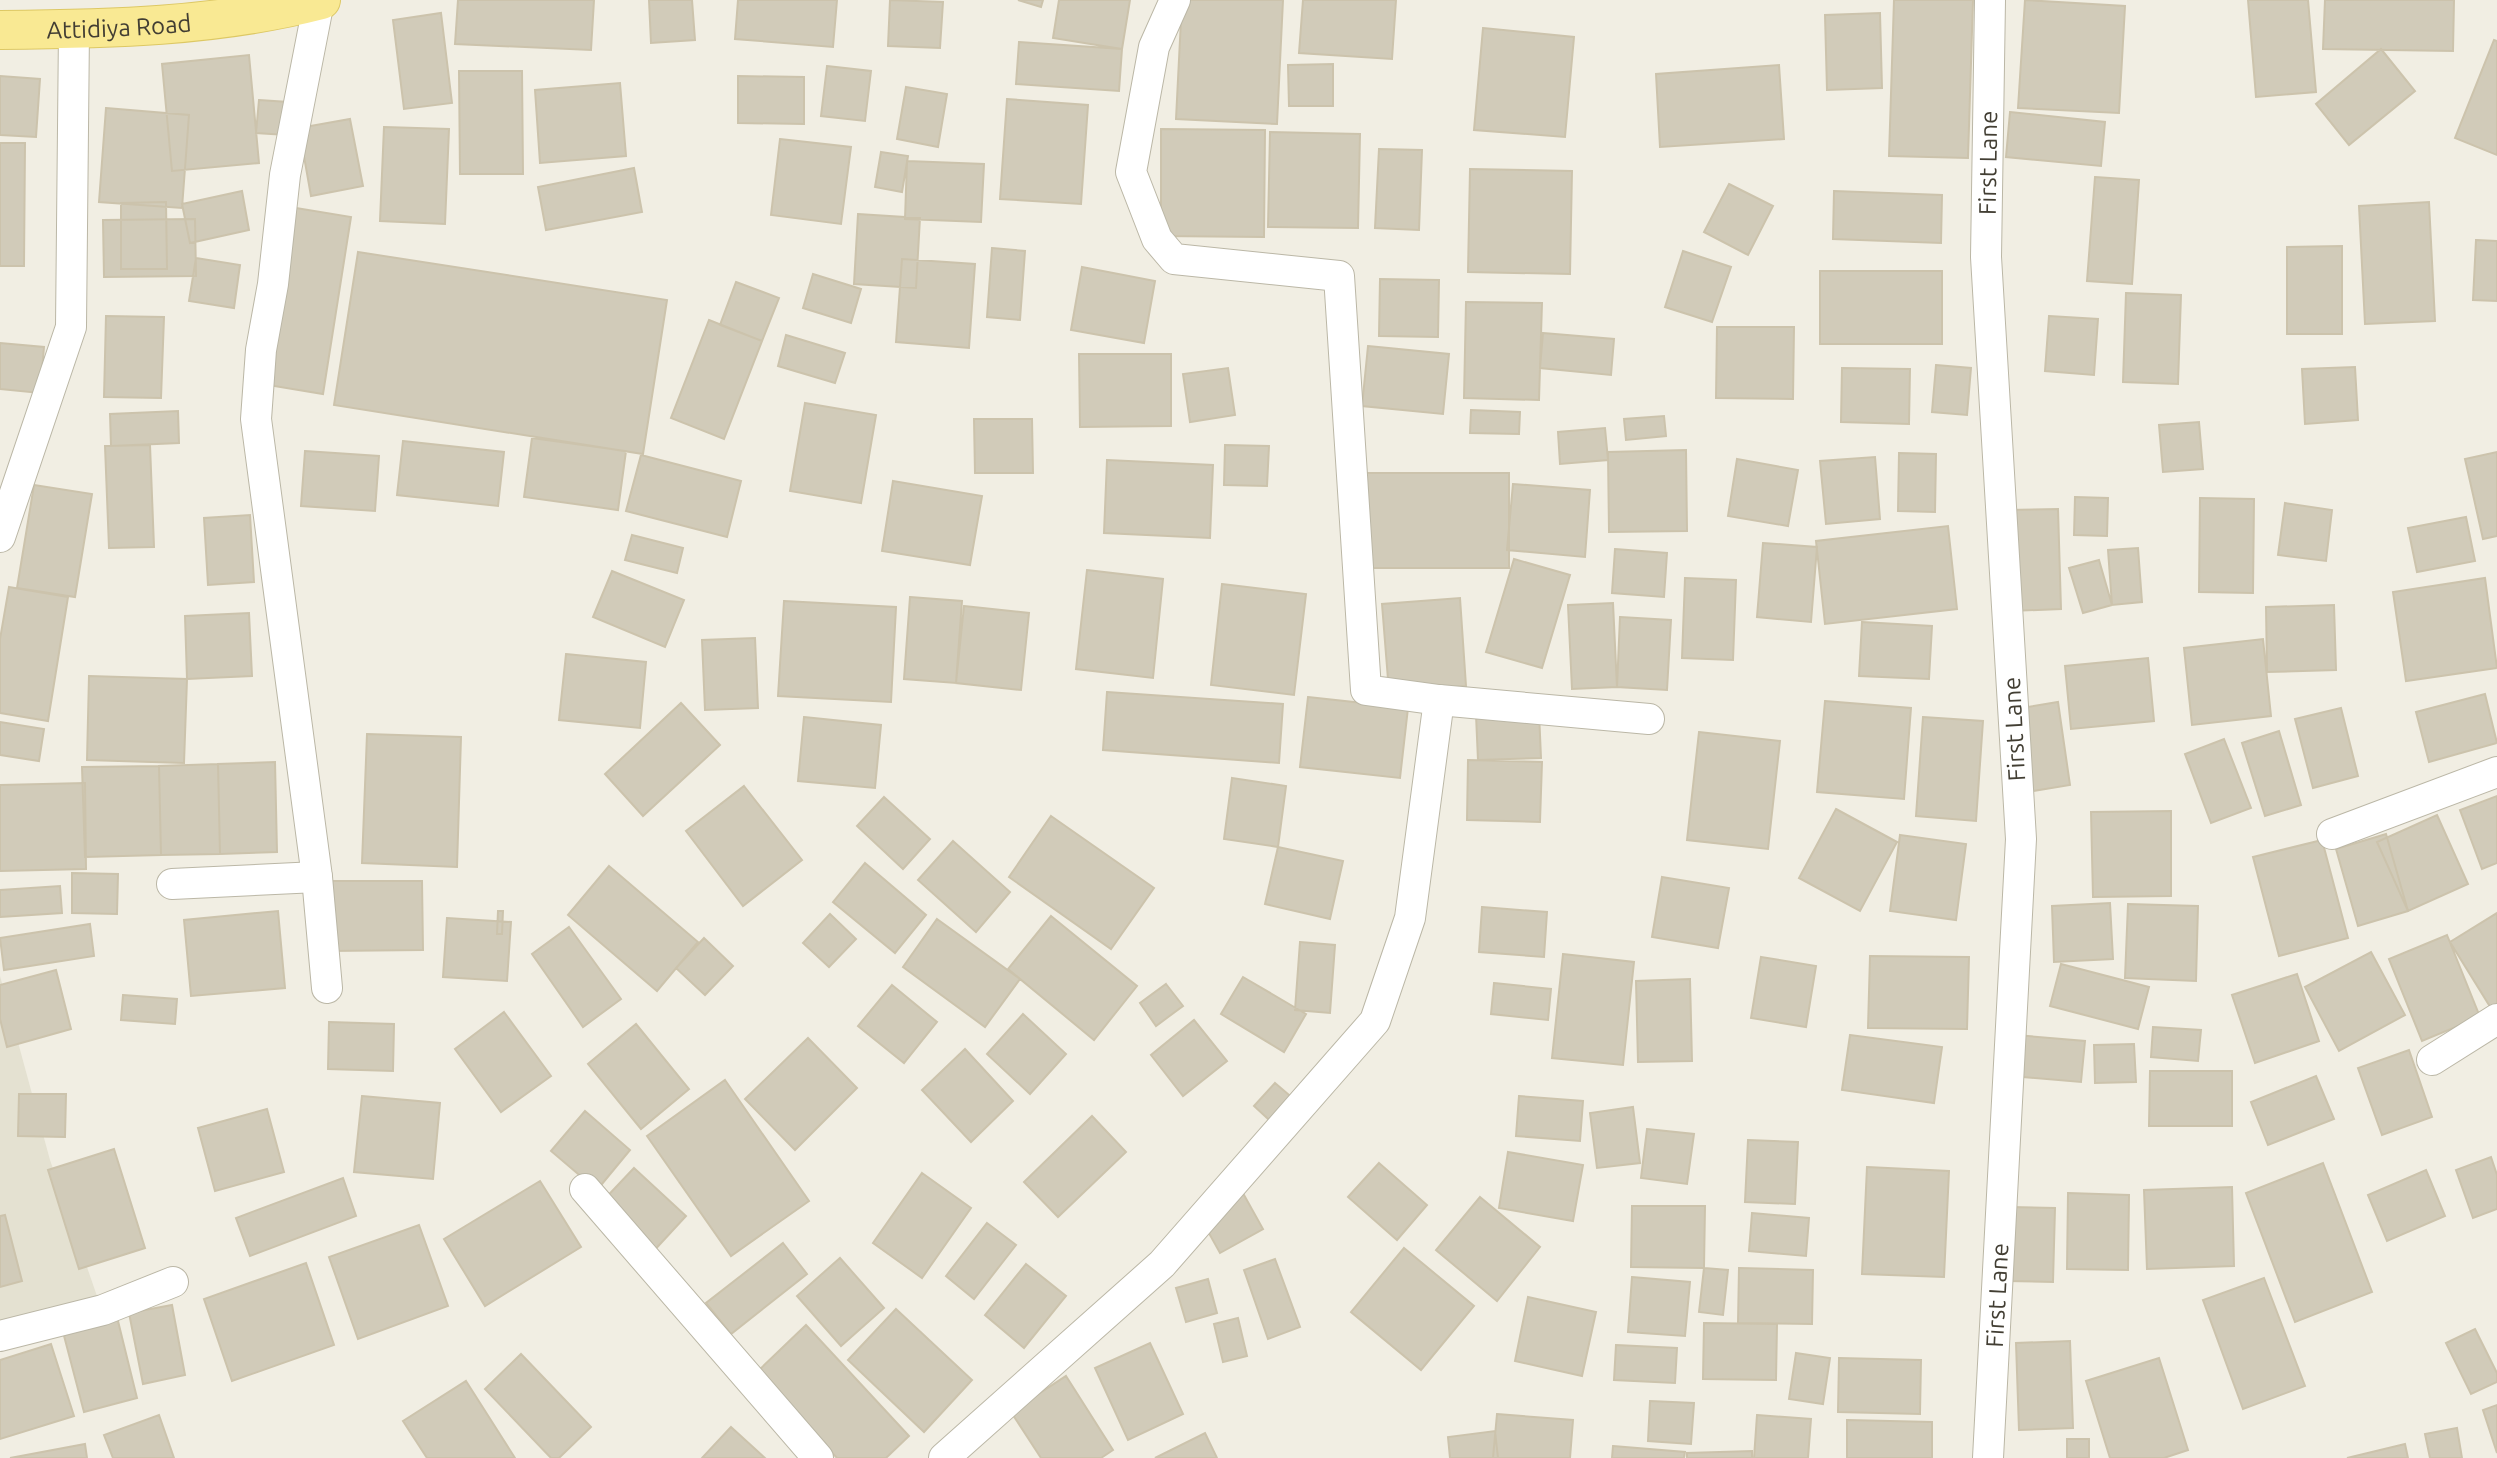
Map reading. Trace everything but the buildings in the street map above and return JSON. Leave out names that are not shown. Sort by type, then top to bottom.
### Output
[{"type":"main road","name":"Attidiya Road","points":[[0,30],[218,21],[320,0]]},
{"type":"street","points":[[320,0],[285,176],[273,285],[261,350],[256,419],[317,877],[327,988]]},
{"type":"street","points":[[1175,0],[1154,47],[1131,172],[1157,239],[1174,259],[1339,276],[1366,690],[1439,700],[1648,719]]},
{"type":"street","name":"First Lane","points":[[1988,1458],[2021,839],[1986,257],[1990,0]]},
{"type":"street","points":[[0,537],[71,327],[74,29]]},
{"type":"street","points":[[944,1458],[1162,1264],[1375,1021],[1410,918],[1439,700]]},
{"type":"street","points":[[2332,834],[2497,772]]},
{"type":"street","points":[[172,884],[317,877]]},
{"type":"street","points":[[2432,1060],[2497,1019]]},
{"type":"street","points":[[585,1189],[818,1458]]},
{"type":"street","points":[[0,1336],[103,1310],[173,1282]]},
{"type":"shaded area","points":[[0,976],[50,1160],[98,1299],[0,1333]]}]
